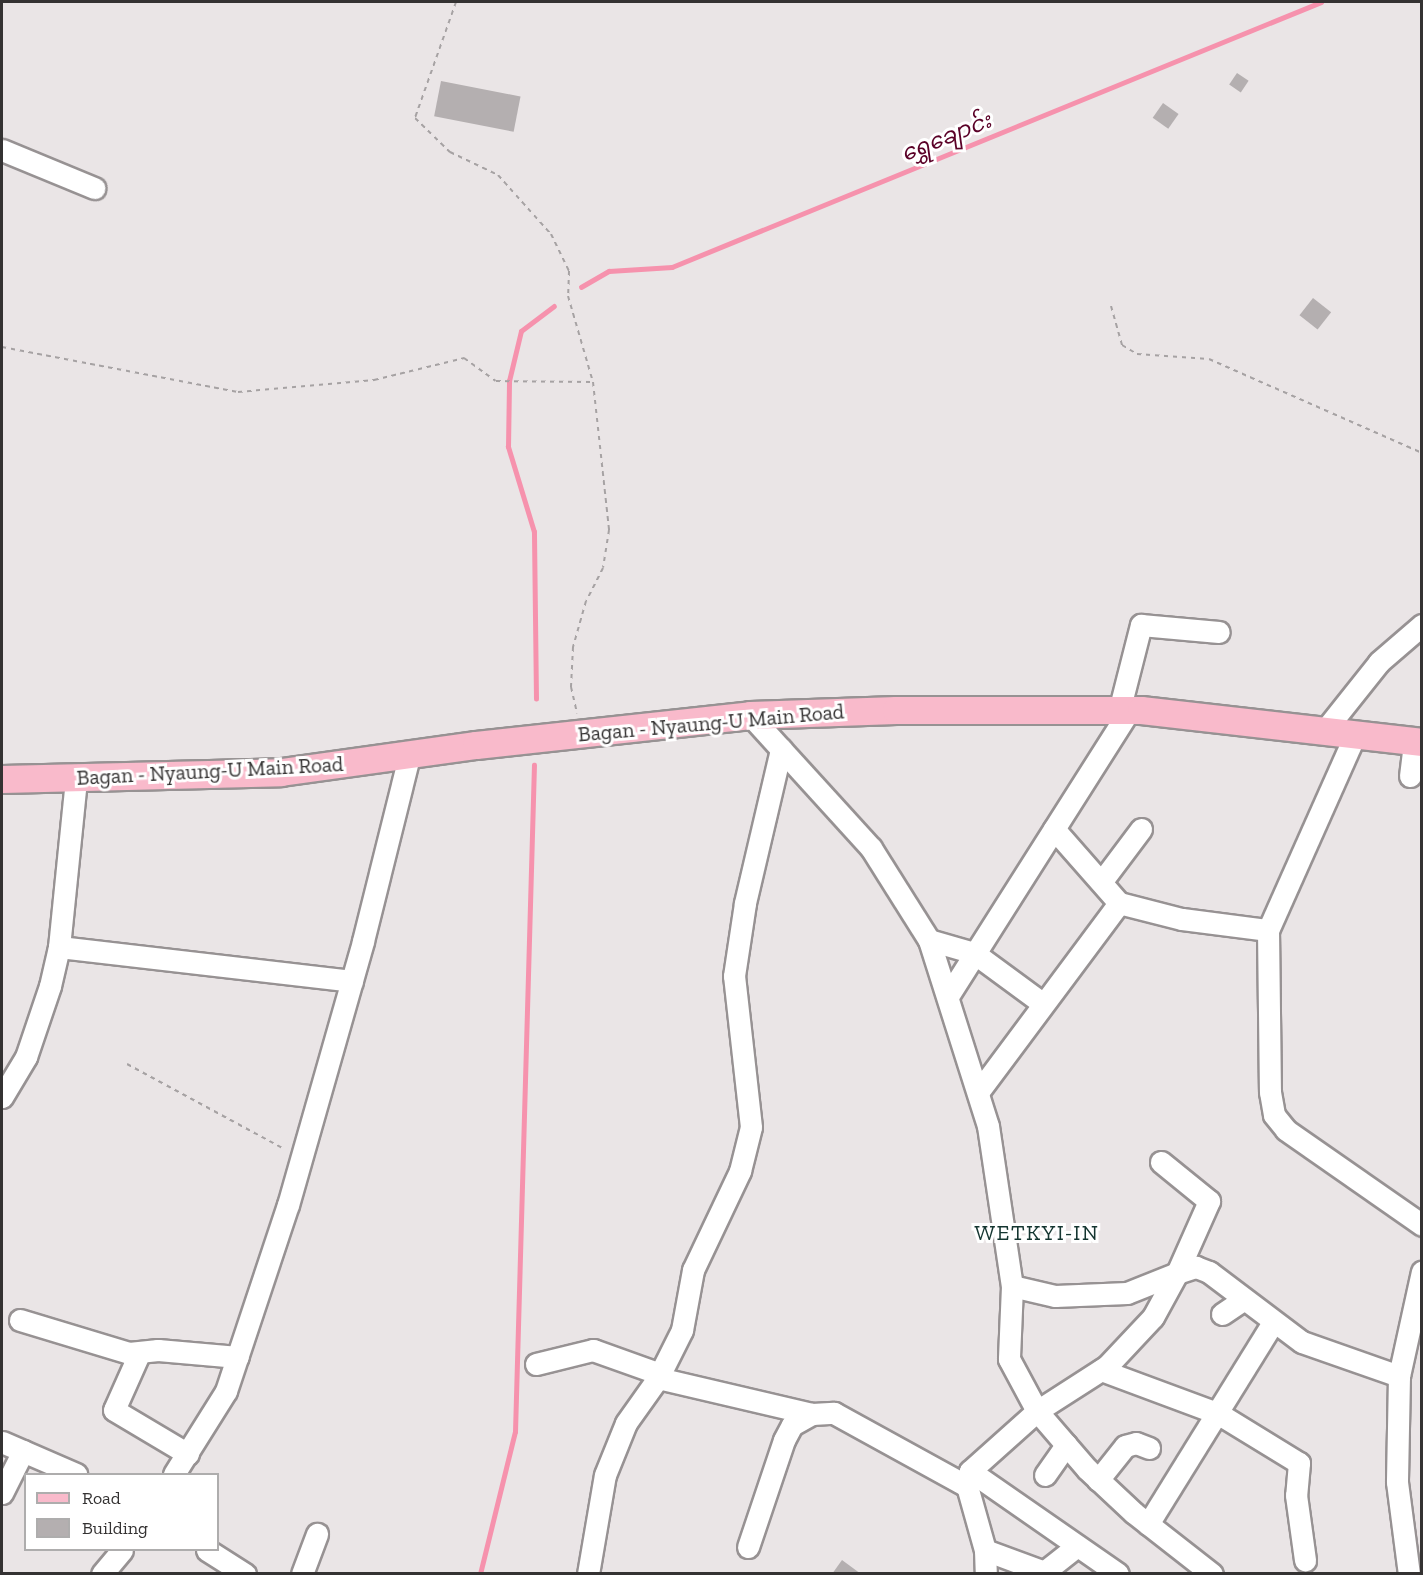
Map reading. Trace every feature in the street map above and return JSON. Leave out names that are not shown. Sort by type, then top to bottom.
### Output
[{"type":"main road","name":"Bagan - Nyaung-U Main Road","points":[[2,779],[76,779],[281,772],[750,715],[896,710],[1124,711],[1215,715],[1418,742]]},
{"type":"street","points":[[2,150],[94,188]]},
{"type":"street","points":[[948,996],[1054,829],[1124,711],[1141,625],[1219,632]]},
{"type":"street","points":[[1325,730],[1379,662],[1422,625]]},
{"type":"street","points":[[750,715],[871,848],[929,940],[979,1091],[1011,1286],[1009,1359],[1037,1410],[1098,1480],[1148,1524],[1212,1574]]},
{"type":"street","points":[[1355,735],[1268,930],[1274,1115],[1286,1130],[1422,1225]]},
{"type":"street","points":[[1410,776],[1418,742]]},
{"type":"street","points":[[588,1574],[605,1475],[626,1423],[659,1376],[682,1330],[693,1270],[740,1171],[751,1127],[734,976],[745,903],[781,749]]},
{"type":"street","points":[[175,1473],[216,1410],[237,1357],[302,1160],[352,981],[409,757]]},
{"type":"street","points":[[2,1097],[34,1040],[59,948],[76,779]]},
{"type":"street","points":[[1054,829],[1119,903],[1182,919],[1268,930]]},
{"type":"street","points":[[1102,881],[1141,829]]},
{"type":"street","points":[[979,1091],[1042,1003],[1119,903]]},
{"type":"street","points":[[929,940],[974,953],[1042,1003]]},
{"type":"street","points":[[59,948],[352,981]]},
{"type":"street","points":[[968,1478],[1037,1410],[1101,1370],[1153,1317],[1177,1273],[1209,1201],[1161,1162]]},
{"type":"street","points":[[1011,1286],[1055,1296],[1127,1293],[1196,1267],[1209,1272],[1272,1324],[1302,1342],[1399,1376]]},
{"type":"street","points":[[1409,1574],[1398,1482],[1399,1376],[1422,1271]]},
{"type":"street","points":[[1222,1314],[1242,1300]]},
{"type":"street","points":[[20,1320],[139,1354],[158,1350],[237,1357]]},
{"type":"street","points":[[1148,1524],[1219,1414],[1272,1324]]},
{"type":"street","points":[[536,1364],[593,1350],[659,1376],[812,1414],[834,1413],[968,1478],[1118,1574]]},
{"type":"street","points":[[139,1354],[114,1410],[188,1454]]},
{"type":"street","points":[[1101,1370],[1219,1414],[1299,1463],[1296,1495],[1305,1560]]},
{"type":"street","points":[[748,1547],[784,1440],[792,1425],[812,1414]]},
{"type":"street","points":[[2,1442],[74,1473]]},
{"type":"street","points":[[1098,1480],[1125,1446],[1136,1443],[1149,1449]]},
{"type":"street","points":[[1045,1475],[1066,1445]]},
{"type":"street","points":[[2,1493],[23,1451]]},
{"type":"street","points":[[968,1478],[985,1550],[986,1574]]},
{"type":"street","points":[[302,1574],[317,1534]]},
{"type":"street","points":[[985,1550],[1044,1572],[1077,1546]]},
{"type":"street","points":[[102,1574],[121,1551]]},
{"type":"street","points":[[209,1551],[245,1574]]},
{"type":"path","points":[[456,2],[415,118],[450,152],[498,176],[550,234],[569,271],[568,296],[593,382],[609,530],[603,568],[586,602],[573,647],[571,687],[581,734]]},
{"type":"path","points":[[1111,306],[1122,345],[1137,354],[1209,359],[1422,453]]},
{"type":"path","points":[[2,347],[238,393],[375,381],[464,358],[496,381],[593,382]]},
{"type":"path","points":[[127,1064],[302,1160]]},
{"type":"building","points":[[1237,73],[1249,81],[1241,92],[1229,85]]},
{"type":"building","points":[[441,81],[521,96],[514,132],[434,116]]},
{"type":"building","points":[[1163,103],[1179,114],[1168,129],[1153,118]]},
{"type":"building","points":[[1313,298],[1331,312],[1318,329],[1299,315]]},
{"type":"building","points":[[842,1560],[861,1574],[832,1574]]},
{"type":"waterway","name":"ရွှေချောင်း","points":[[581,287],[609,271],[672,267],[1321,2]]},
{"type":"waterway","points":[[536,699],[534,532],[508,447],[509,381],[521,331],[554,306]]},
{"type":"waterway","points":[[480,1574],[515,1432],[534,765]]},
{"type":"district","name":"WETKYI-IN","points":[[1037,1233]]}]
